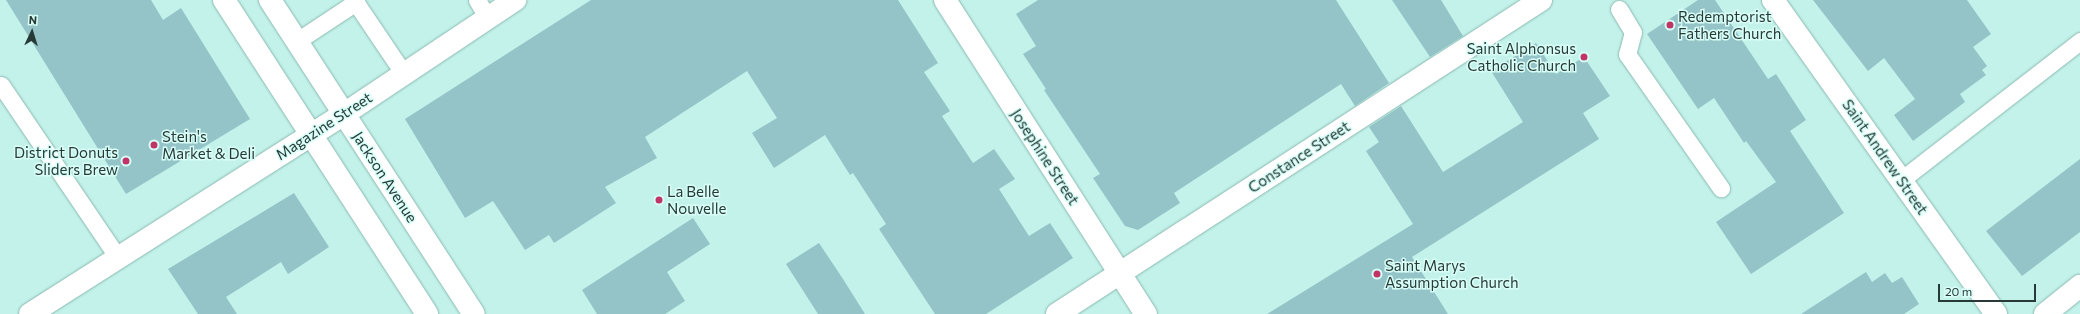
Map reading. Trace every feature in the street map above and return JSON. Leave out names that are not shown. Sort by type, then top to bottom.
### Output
[{"type":"street","points":[[224,0],[427,314]]},
{"type":"street","name":"Jackson Avenue","points":[[270,0],[474,314]]},
{"type":"street","name":"Magazine Street","points":[[30,314],[344,114],[516,0]]},
{"type":"street","name":"Josephine Street","points":[[945,0],[1146,314]]},
{"type":"street","name":"Constance Street","points":[[1057,314],[1541,0]]},
{"type":"street","name":"Saint Andrew Street","points":[[1773,0],[1996,314]]},
{"type":"street","points":[[2044,314],[2080,286]]},
{"type":"lane","points":[[477,0],[488,18]]},
{"type":"lane","points":[[297,41],[355,1],[404,74]]},
{"type":"lane","points":[[1619,9],[1633,32],[1627,54],[1721,188]]},
{"type":"lane","points":[[1901,180],[2080,41]]},
{"type":"lane","points":[[1,85],[118,258]]},
{"type":"building","points":[[6,0],[151,0],[163,20],[181,8],[250,119],[126,194]]},
{"type":"building","points":[[591,0],[898,0],[938,63],[924,72],[950,111],[942,116],[973,163],[994,149],[1015,179],[999,189],[1029,236],[1050,223],[1073,258],[986,314],[935,314],[879,229],[886,224],[853,173],[850,175],[825,135],[774,168],[752,133],[777,118],[747,71],[645,137],[657,158],[605,187],[616,203],[554,243],[549,235],[525,250],[493,201],[465,218],[405,119]]},
{"type":"building","points":[[1038,0],[1336,0],[1389,83],[1355,106],[1341,84],[1174,193],[1180,203],[1138,230],[1125,226],[1093,178],[1100,174],[1044,90],[1046,89],[1023,54],[1036,46],[1016,14]]},
{"type":"building","points":[[1392,0],[1441,0],[1463,36],[1430,57]]},
{"type":"building","points":[[1698,0],[1715,0],[1768,79],[1776,74],[1806,120],[1790,131],[1844,213],[1751,274],[1716,222],[1776,182],[1746,141],[1744,143],[1714,98],[1698,109],[1647,34]]},
{"type":"building","points":[[1813,0],[1967,0],[1991,34],[1973,47],[1987,66],[1982,70],[1986,75],[1960,94],[1965,102],[1913,141],[1894,115],[1915,99],[1884,58],[1868,71]]},
{"type":"building","points":[[1536,43],[1556,74],[1584,57],[1610,96],[1583,113],[1599,139],[1412,257],[1448,314],[1267,314],[1413,224],[1366,151],[1379,142],[1369,127],[1401,106],[1443,172],[1523,122],[1491,71]]},
{"type":"building","points":[[2080,159],[2080,232],[2022,276],[1986,231]]},
{"type":"building","points":[[294,193],[329,247],[288,274],[281,262],[226,297],[237,314],[198,314],[168,269]]},
{"type":"building","points":[[693,218],[710,244],[667,272],[685,301],[665,314],[597,314],[582,290]]},
{"type":"building","points":[[819,243],[865,314],[818,314],[786,264]]},
{"type":"building","points":[[1866,272],[1872,282],[1885,273],[1892,283],[1902,277],[1919,304],[1904,314],[1801,314]]},
{"type":"place","name":"Redemptorist Fathers Church","points":[[1670,25]]},
{"type":"place","name":"Saint Alphonsus Catholic Church","points":[[1584,57]]},
{"type":"place","name":"Stein's Market & Deli","points":[[154,145]]},
{"type":"place","name":"District Donuts Sliders Brew","points":[[126,161]]},
{"type":"place","name":"La Belle Nouvelle","points":[[659,200]]},
{"type":"place","name":"Saint Marys Assumption Church","points":[[1377,274]]}]
